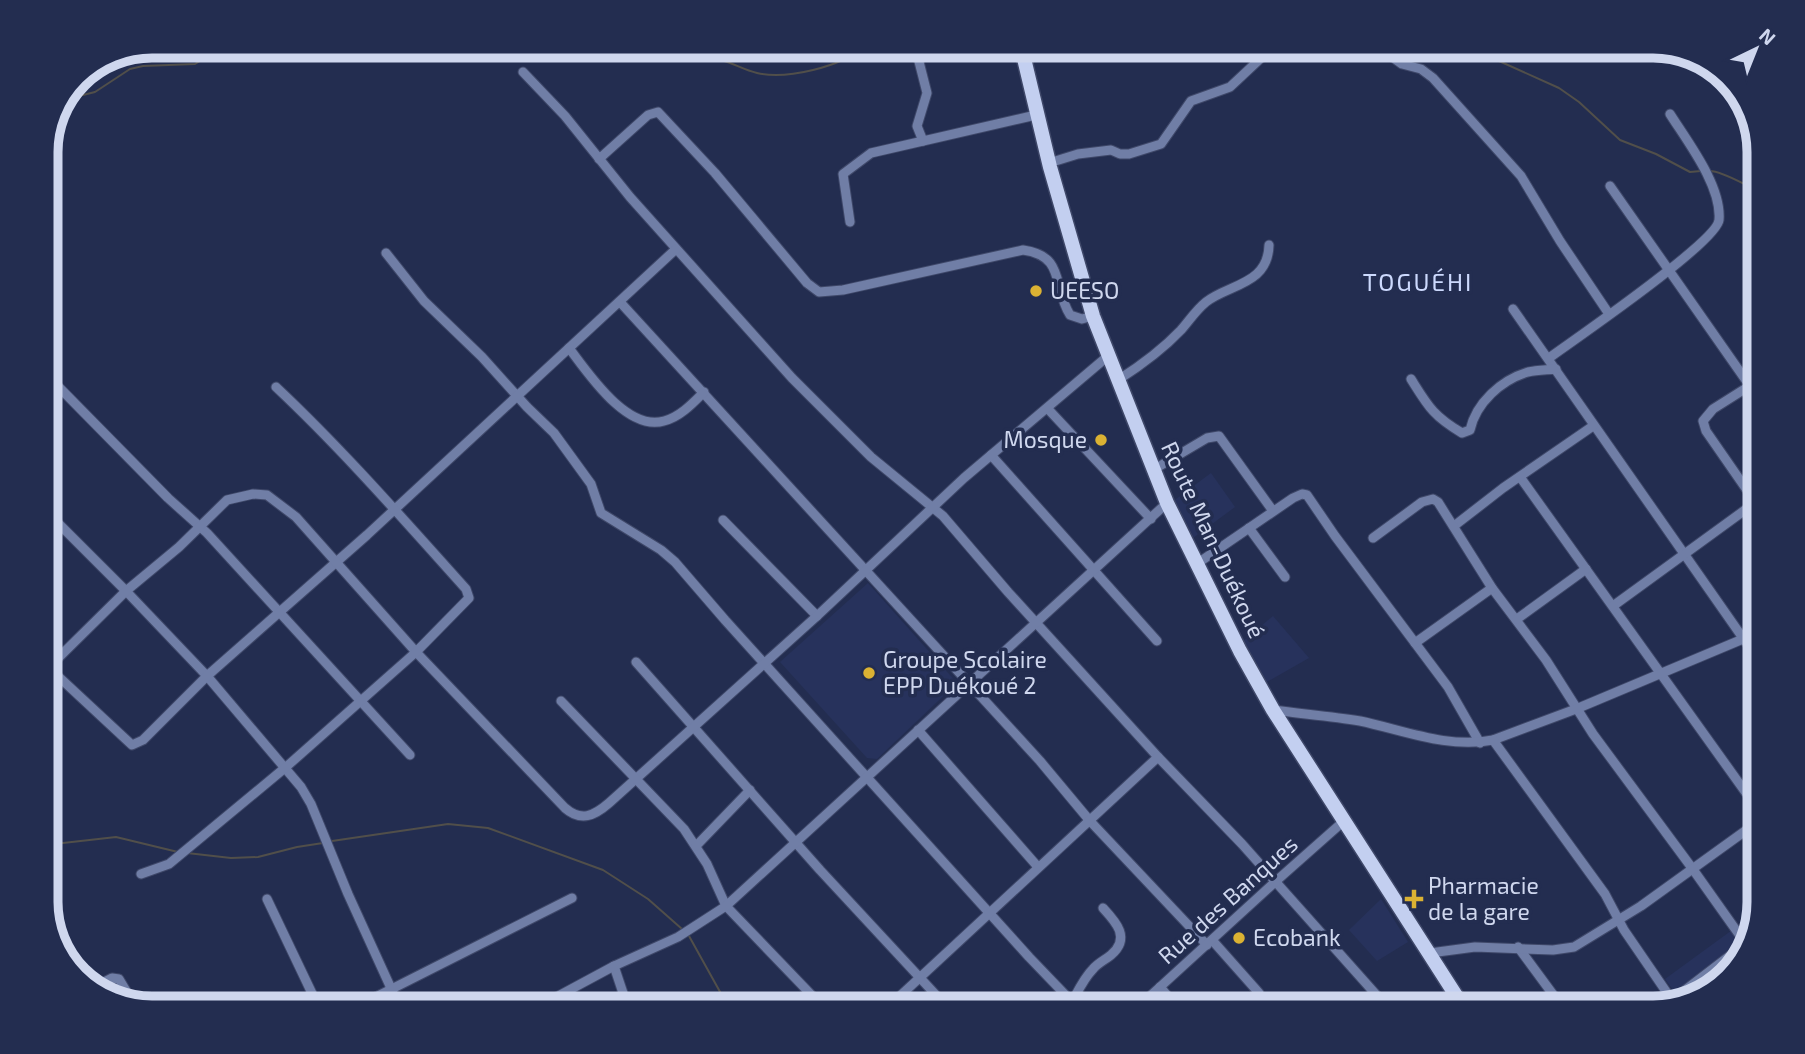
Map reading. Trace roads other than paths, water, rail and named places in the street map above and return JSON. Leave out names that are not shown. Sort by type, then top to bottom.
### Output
[{"type":"main road","name":"Route Man-Duékoué","points":[[1024,58],[1049,163],[1093,316],[1167,503],[1240,651],[1273,710],[1456,996]]},
{"type":"street","points":[[918,58],[927,93],[918,126],[923,141]]},
{"type":"street","points":[[1049,163],[1078,154],[1111,150],[1126,154],[1161,144],[1191,102],[1230,87],[1261,58]]},
{"type":"street","points":[[1394,58],[1402,64],[1421,69],[1433,78],[1492,142],[1526,183],[1552,228],[1609,314]]},
{"type":"street","points":[[523,72],[565,116],[676,249],[768,351],[844,431],[888,471],[933,506],[1376,996]]},
{"type":"street","points":[[599,159],[648,115],[658,112],[715,173],[797,272],[819,292],[843,290],[1023,250],[1035,252],[1050,260],[1070,315],[1082,319],[1093,316]]},
{"type":"street","points":[[1549,358],[1670,270],[1711,235],[1719,220],[1715,198],[1704,168],[1670,114]]},
{"type":"street","points":[[850,222],[843,174],[871,153],[1037,115]]},
{"type":"street","points":[[1610,186],[1747,380]]},
{"type":"street","points":[[1118,380],[1172,339],[1204,303],[1245,284],[1265,264],[1269,245]]},
{"type":"street","points":[[58,677],[132,746],[144,740],[207,676],[393,510],[676,249]]},
{"type":"street","points":[[386,253],[424,301],[554,433],[591,484],[601,513],[675,562],[1067,996]]},
{"type":"street","points":[[620,302],[1040,761],[1090,821],[1259,993]]},
{"type":"street","points":[[1513,309],[1636,482],[1747,646]]},
{"type":"street","points":[[569,348],[616,404],[627,413],[645,421],[656,422],[673,417],[704,392]]},
{"type":"street","points":[[58,656],[126,591],[173,553],[216,509],[233,497],[267,495],[296,517],[416,652],[573,814],[585,817],[598,811],[635,780],[817,616],[933,506],[1108,356]]},
{"type":"street","points":[[1411,379],[1431,411],[1442,422],[1462,433],[1470,430],[1473,417],[1484,400],[1505,384],[1527,372],[1556,369]]},
{"type":"street","points":[[58,386],[199,527],[410,755]]},
{"type":"street","points":[[141,874],[169,864],[286,767],[416,652],[469,596],[312,422],[276,387]]},
{"type":"street","points":[[1747,388],[1713,409],[1703,421],[1706,431],[1747,489]]},
{"type":"street","points":[[1048,409],[1151,519]]},
{"type":"street","points":[[1454,526],[1594,426]]},
{"type":"street","points":[[1153,470],[1207,438],[1219,436],[1273,511]]},
{"type":"street","points":[[991,455],[1157,641]]},
{"type":"street","points":[[1520,477],[1747,794]]},
{"type":"street","points":[[1198,563],[1298,495],[1307,495],[1460,705],[1480,743]]},
{"type":"street","points":[[1373,538],[1428,499],[1438,502],[1492,588],[1517,619],[1576,709],[1740,938]]},
{"type":"street","points":[[565,996],[614,966],[677,937],[726,906],[1167,503]]},
{"type":"street","points":[[1613,606],[1684,553],[1747,512]]},
{"type":"street","points":[[723,520],[817,616]]},
{"type":"street","points":[[58,523],[207,676],[286,767],[311,804],[394,996]]},
{"type":"street","points":[[1249,528],[1285,577]]},
{"type":"street","points":[[1517,619],[1586,569]]},
{"type":"street","points":[[1415,643],[1492,588]]},
{"type":"street","points":[[1273,710],[1359,721],[1435,739],[1480,743],[1576,709],[1747,638]]},
{"type":"street","points":[[636,662],[937,996]]},
{"type":"street","points":[[561,701],[684,830],[707,864],[726,906],[812,996]]},
{"type":"street","points":[[918,730],[1038,867]]},
{"type":"street","points":[[1493,740],[1605,894],[1644,961],[1668,995]]},
{"type":"street","points":[[901,996],[1158,757]]},
{"type":"street","points":[[696,846],[750,790]]},
{"type":"street","name":"Rue des Banques","points":[[1151,996],[1345,820]]},
{"type":"street","points":[[1430,953],[1475,947],[1560,950],[1574,947],[1619,919],[1747,829]]},
{"type":"street","points":[[379,996],[572,898]]},
{"type":"street","points":[[267,899],[313,996]]},
{"type":"street","points":[[1080,996],[1093,969],[1112,954],[1119,942],[1121,933],[1118,924],[1103,908]]},
{"type":"street","points":[[1518,947],[1554,996]]},
{"type":"street","points":[[1691,988],[1728,960]]},
{"type":"street","points":[[614,966],[624,996]]},
{"type":"street","points":[[103,983],[112,978],[119,979],[127,993]]},
{"type":"street","points":[[1160,987],[1167,996]]},
{"type":"waterway","points":[[76,97],[95,92],[130,69],[195,64],[205,58]]},
{"type":"waterway","points":[[708,58],[769,75],[813,70],[845,58]]},
{"type":"waterway","points":[[1495,58],[1559,88],[1579,102],[1620,140],[1656,154],[1690,172],[1701,171]]},
{"type":"waterway","points":[[1710,171],[1747,185]]},
{"type":"waterway","points":[[332,841],[448,824],[488,828],[603,870],[648,899],[682,929]]},
{"type":"waterway","points":[[58,842],[116,837],[178,852]]},
{"type":"waterway","points":[[187,853],[231,858],[258,857],[323,843]]},
{"type":"waterway","points":[[689,936],[722,996]]},
{"type":"place","name":"UEESO","points":[[1036,291]]},
{"type":"place","name":"Mosque","points":[[1101,440]]},
{"type":"place","name":"Groupe Scolaire EPP Duékoué 2","points":[[869,673]]},
{"type":"place","name":"Pharmacie de la gare","points":[[1414,899]]},
{"type":"place","name":"Ecobank","points":[[1239,938]]},
{"type":"district","name":"TOGUÉHI","points":[[1418,283]]}]
